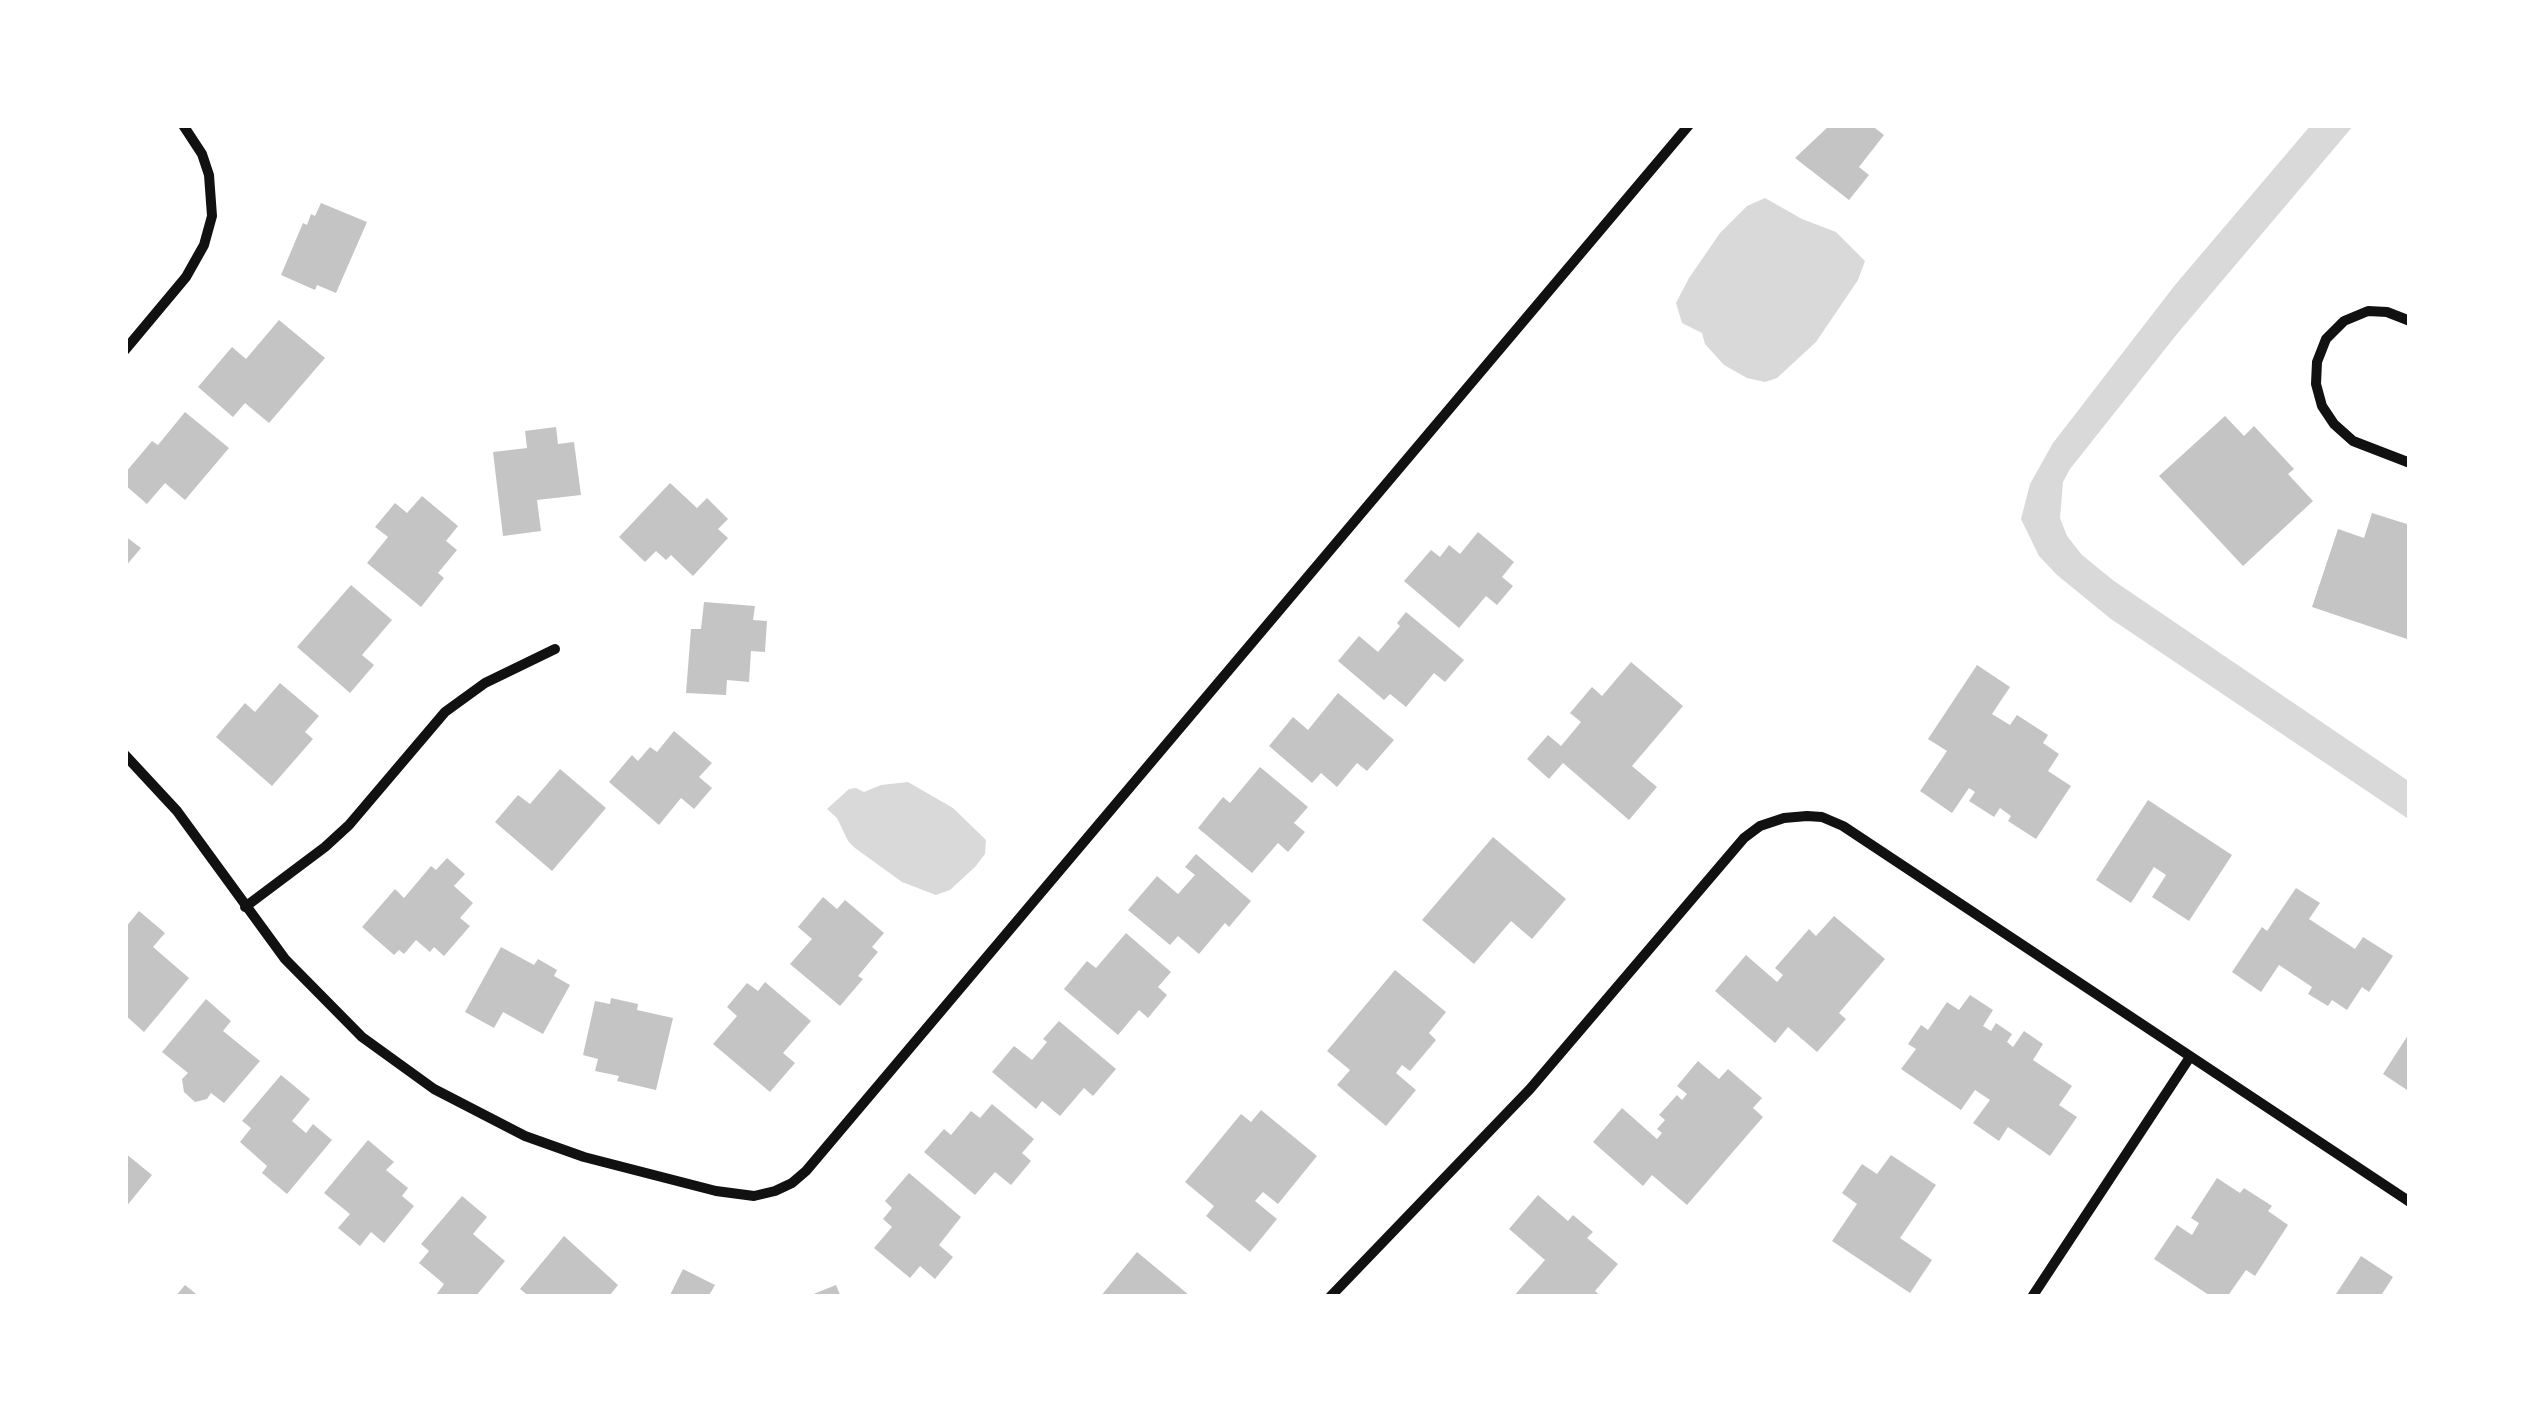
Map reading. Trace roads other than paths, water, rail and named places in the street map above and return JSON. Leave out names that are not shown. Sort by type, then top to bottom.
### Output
[{"type":"street","points":[[125,350],[186,277],[204,244],[212,216],[209,175],[202,154],[183,125]]},
{"type":"street","points":[[125,755],[178,811],[285,959],[362,1037],[434,1089],[484,1117],[554,1147],[651,1176],[754,1196],[775,1192],[806,1171],[1689,125]]},
{"type":"street","points":[[2410,321],[2387,312],[2368,311],[2344,321],[2326,338],[2317,362],[2316,384],[2322,406],[2353,441],[2410,463]]},
{"type":"street","points":[[245,907],[325,847],[349,824],[445,712],[485,683],[555,649]]},
{"type":"street","points":[[1330,1297],[1530,1089],[1744,838],[1760,826],[1784,818],[1822,817],[1843,826],[2410,1202]]},
{"type":"street","points":[[2032,1297],[2190,1057]]}]
